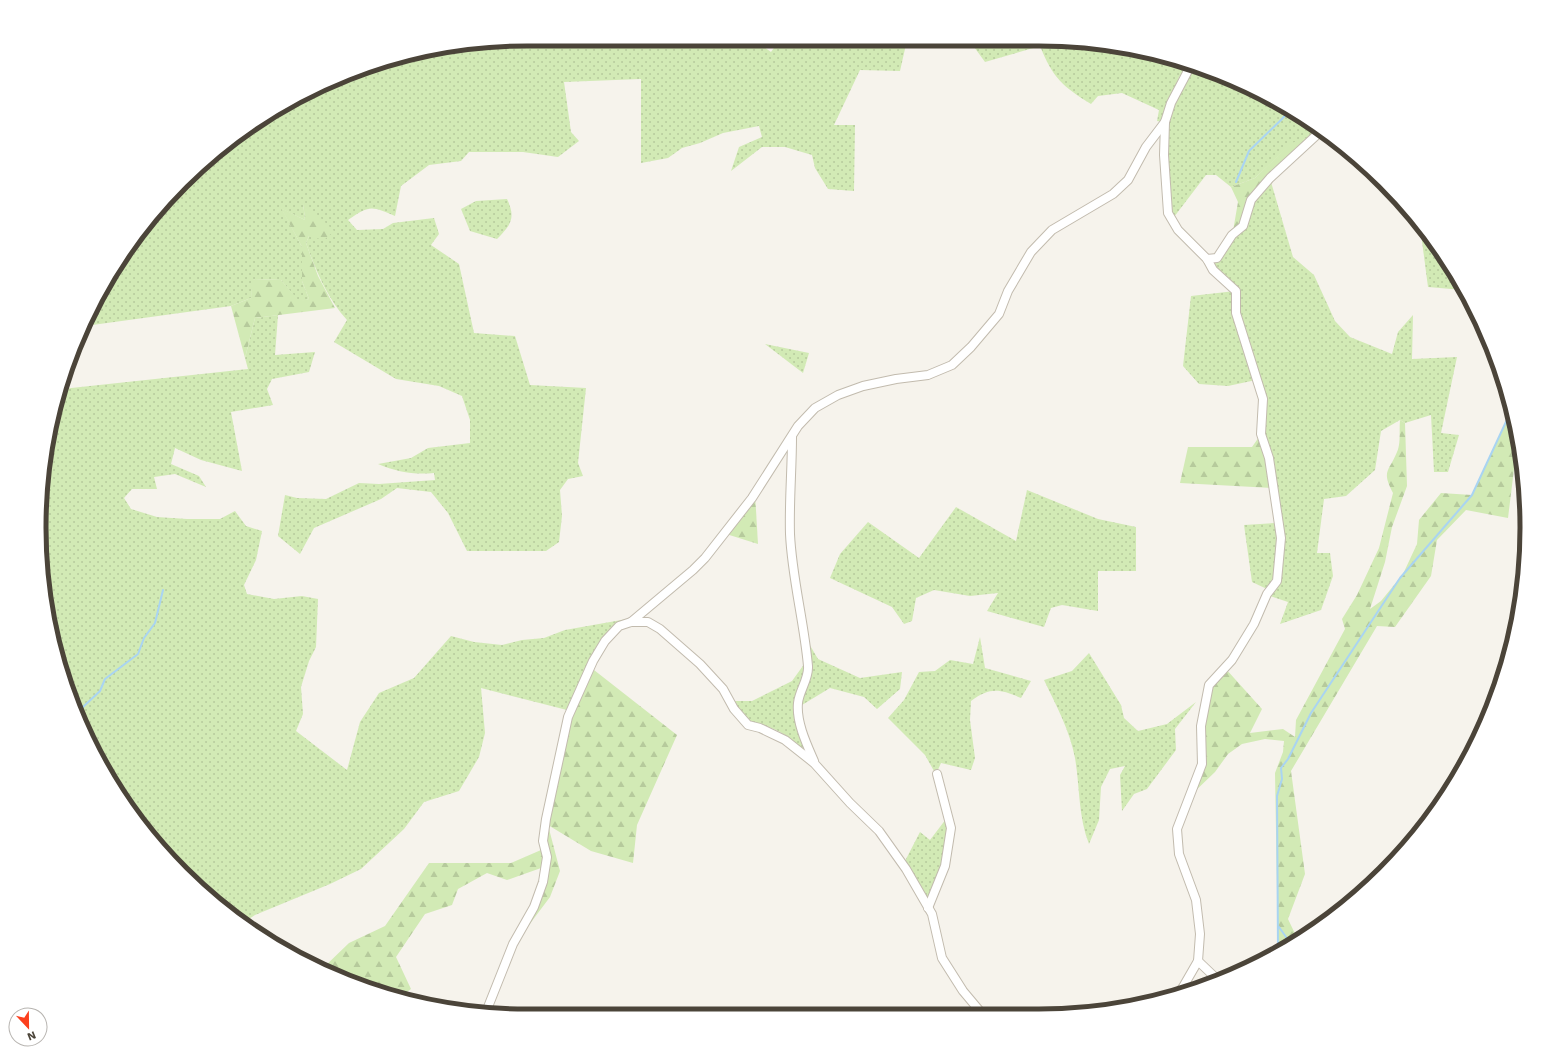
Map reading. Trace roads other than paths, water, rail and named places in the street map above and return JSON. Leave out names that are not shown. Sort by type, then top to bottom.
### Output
[{"type":"street","points":[[1182,987],[1198,961],[1200,934],[1196,900],[1179,854],[1177,829],[1202,764],[1201,726],[1209,685],[1232,660],[1254,624],[1267,594],[1277,581],[1281,538],[1269,458],[1261,434],[1263,399],[1236,313],[1236,291],[1213,270],[1207,259],[1178,230],[1168,213],[1164,156],[1166,122],[1171,103],[1188,70]]},
{"type":"street","points":[[631,622],[688,575],[705,558],[752,498],[798,426],[815,408],[838,394],[863,386],[896,379],[928,375],[952,365],[971,347],[999,314],[1008,291],[1030,252],[1052,230],[1113,194],[1128,180],[1146,147],[1166,122]]},
{"type":"street","points":[[1207,259],[1218,258],[1232,235],[1242,226],[1251,200],[1270,178],[1317,135]]},
{"type":"street","points":[[792,436],[790,534],[799,611],[805,637],[808,668],[805,685],[798,703],[800,723],[808,748],[816,765]]},
{"type":"street","points":[[488,1007],[513,944],[534,907],[543,882],[547,857],[543,841],[546,819],[568,717],[593,661],[605,641],[619,626],[631,622],[648,622],[660,629],[700,664],[723,689],[734,709],[748,725],[760,728],[785,740],[816,765],[850,803],[879,831],[906,868],[932,914],[942,958],[963,990],[978,1009]]},
{"type":"street","points":[[928,908],[945,866],[951,828],[937,774]]},
{"type":"street","points":[[1198,961],[1213,976]]},
{"type":"waterway","points":[[1236,182],[1249,151],[1286,115]]},
{"type":"waterway","points":[[1278,945],[1277,796],[1282,779],[1281,768],[1288,759],[1311,713],[1400,578],[1472,495],[1508,419]]},
{"type":"waterway","points":[[82,709],[100,691],[105,679],[138,654],[144,638],[155,623],[163,590]]},
{"type":"waterway","points":[[1279,927],[1287,939]]}]
